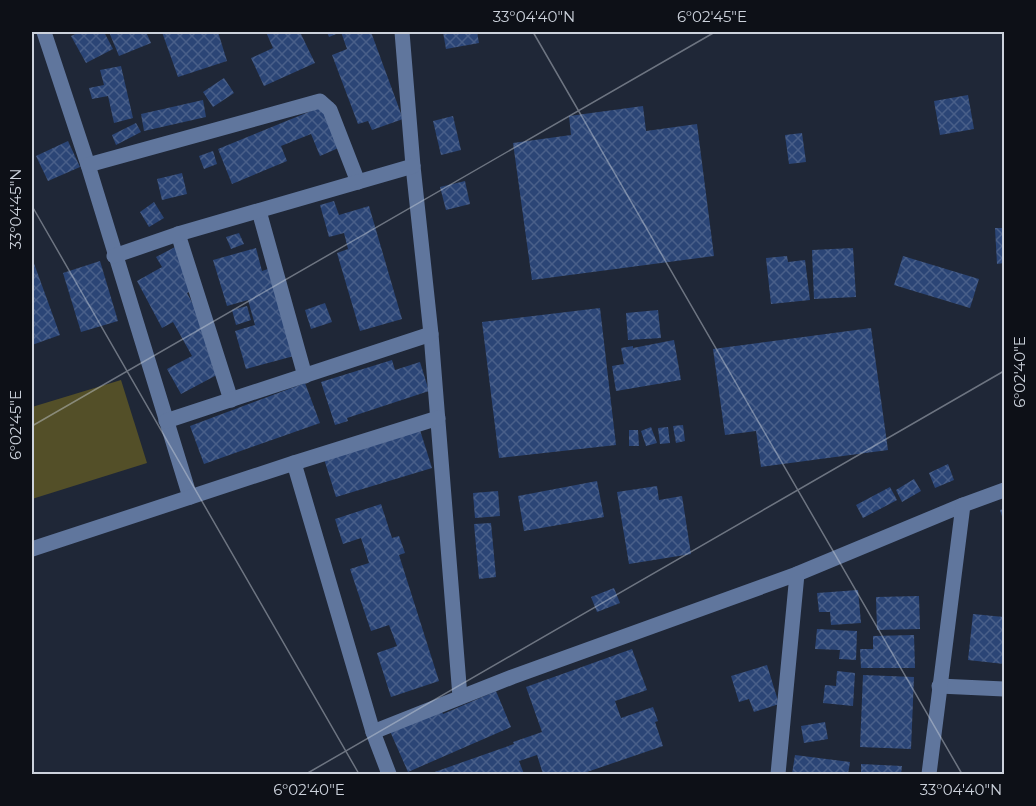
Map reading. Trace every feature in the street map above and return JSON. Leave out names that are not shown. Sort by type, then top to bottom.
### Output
[{"type":"street","points":[[402,32],[413,166],[431,334],[460,697]]},
{"type":"street","points":[[40,37],[88,165],[114,256],[190,497]]},
{"type":"street","points":[[88,165],[320,101],[330,110],[358,182]]},
{"type":"street","points":[[114,256],[178,234],[413,166]]},
{"type":"street","points":[[259,211],[305,376]]},
{"type":"street","points":[[178,234],[231,400]]},
{"type":"street","points":[[166,422],[431,334]]},
{"type":"street","points":[[32,549],[438,418]]},
{"type":"street","points":[[294,463],[373,732],[389,774]]},
{"type":"street","points":[[373,732],[460,697],[797,574],[963,505],[1005,490]]},
{"type":"street","points":[[929,774],[963,505]]},
{"type":"street","points":[[778,774],[797,574]]},
{"type":"street","points":[[939,686],[1005,689]]},
{"type":"shaded area","points":[[121,380],[147,463],[32,499],[32,407]]},
{"type":"building","points":[[80,32],[104,32],[113,49],[86,63],[71,36]]},
{"type":"building","points":[[109,32],[146,32],[151,43],[119,56]]},
{"type":"building","points":[[162,32],[218,32],[227,61],[178,77]]},
{"type":"building","points":[[266,32],[300,32],[315,63],[264,86],[251,58],[273,48]]},
{"type":"building","points":[[327,32],[341,32],[329,37]]},
{"type":"building","points":[[341,32],[371,32],[403,119],[372,130],[368,121],[358,124],[332,55],[347,49]]},
{"type":"building","points":[[443,32],[477,32],[479,43],[446,49]]},
{"type":"building","points":[[121,66],[133,118],[114,123],[108,96],[92,99],[89,88],[104,85],[100,70]]},
{"type":"building","points":[[224,78],[234,93],[213,107],[203,92]]},
{"type":"building","points":[[968,95],[974,129],[940,135],[934,101]]},
{"type":"building","points":[[203,100],[206,117],[144,131],[141,114]]},
{"type":"building","points":[[333,102],[350,143],[320,156],[311,134],[281,146],[287,161],[232,184],[218,149]]},
{"type":"building","points":[[643,106],[646,131],[697,124],[714,256],[532,280],[513,143],[571,135],[569,116]]},
{"type":"building","points":[[453,116],[461,150],[441,155],[433,121]]},
{"type":"building","points":[[136,123],[141,132],[116,145],[112,135]]},
{"type":"building","points":[[802,133],[806,162],[789,164],[785,135]]},
{"type":"building","points":[[68,141],[80,167],[48,181],[36,156]]},
{"type":"building","points":[[213,151],[217,164],[204,169],[199,156]]},
{"type":"building","points":[[182,173],[187,194],[162,200],[157,179]]},
{"type":"building","points":[[465,181],[470,204],[446,210],[440,187]]},
{"type":"building","points":[[334,201],[339,215],[369,206],[402,319],[360,331],[337,253],[348,249],[344,233],[329,237],[320,205]]},
{"type":"building","points":[[154,202],[164,218],[149,227],[140,212]]},
{"type":"building","points":[[995,228],[1004,228],[1004,263],[997,264]]},
{"type":"building","points":[[239,233],[244,244],[231,249],[226,237]]},
{"type":"building","points":[[177,246],[199,287],[187,293],[228,369],[181,394],[167,369],[192,356],[173,322],[162,328],[137,281],[162,267],[156,257]]},
{"type":"building","points":[[256,248],[262,271],[268,269],[294,356],[246,369],[235,331],[255,325],[248,300],[227,306],[213,260]]},
{"type":"building","points":[[853,248],[856,297],[814,299],[812,250]]},
{"type":"building","points":[[787,256],[788,262],[805,260],[810,300],[771,304],[766,258]]},
{"type":"building","points":[[903,256],[979,279],[970,308],[894,285]]},
{"type":"building","points":[[32,258],[60,335],[32,345]]},
{"type":"building","points":[[100,261],[118,321],[81,332],[63,273]]},
{"type":"building","points":[[325,303],[332,322],[311,329],[305,310]]},
{"type":"building","points":[[247,306],[251,320],[236,325],[232,310]]},
{"type":"building","points":[[600,308],[616,445],[499,458],[482,322]]},
{"type":"building","points":[[658,310],[661,338],[628,340],[626,313]]},
{"type":"building","points":[[871,328],[888,450],[761,467],[756,431],[725,435],[713,349]]},
{"type":"building","points":[[674,340],[681,380],[616,391],[612,366],[624,364],[621,348]]},
{"type":"building","points":[[392,360],[395,370],[420,362],[429,391],[347,418],[348,421],[335,425],[321,382]]},
{"type":"building","points":[[305,383],[320,423],[204,464],[190,426]]},
{"type":"building","points":[[683,425],[685,441],[676,443],[673,426]]},
{"type":"building","points":[[651,427],[657,443],[646,446],[641,431]]},
{"type":"building","points":[[668,427],[670,443],[660,444],[658,428]]},
{"type":"building","points":[[420,430],[432,468],[336,497],[324,459]]},
{"type":"building","points":[[629,430],[638,430],[639,446],[629,446]]},
{"type":"building","points":[[948,464],[954,480],[935,488],[929,473]]},
{"type":"building","points":[[914,479],[921,491],[902,502],[896,490]]},
{"type":"building","points":[[597,481],[604,517],[524,531],[518,496]]},
{"type":"building","points":[[657,486],[659,500],[682,496],[691,554],[629,564],[617,492]]},
{"type":"building","points":[[890,487],[897,500],[863,518],[856,505]]},
{"type":"building","points":[[498,491],[500,516],[475,518],[473,493]]},
{"type":"building","points":[[381,504],[392,538],[399,536],[405,553],[399,555],[439,681],[391,697],[377,653],[397,646],[389,625],[371,631],[350,569],[369,563],[361,538],[343,544],[335,519]]},
{"type":"building","points":[[1004,509],[1004,523],[1000,510]]},
{"type":"building","points":[[491,523],[496,577],[479,579],[474,524]]},
{"type":"building","points":[[614,588],[620,603],[597,612],[591,597]]},
{"type":"building","points":[[858,590],[861,623],[831,625],[830,612],[819,612],[817,593]]},
{"type":"building","points":[[919,596],[920,629],[877,630],[876,597]]},
{"type":"building","points":[[973,614],[1004,617],[1004,664],[968,660]]},
{"type":"building","points":[[817,629],[857,631],[856,660],[839,659],[840,650],[815,649]]},
{"type":"building","points":[[914,635],[915,668],[861,668],[860,649],[873,649],[873,636]]},
{"type":"building","points":[[632,649],[647,690],[615,701],[621,718],[653,707],[663,746],[581,774],[543,774],[537,755],[519,761],[524,774],[429,774],[542,732],[526,687]]},
{"type":"building","points":[[767,665],[779,704],[754,712],[749,699],[739,702],[731,676]]},
{"type":"building","points":[[837,671],[855,673],[853,706],[823,703],[825,685],[836,686]]},
{"type":"building","points":[[863,675],[914,677],[911,749],[860,747]]},
{"type":"building","points":[[496,691],[511,727],[408,772],[389,729],[440,707],[443,714]]},
{"type":"building","points":[[825,722],[828,739],[804,743],[801,726]]},
{"type":"building","points":[[795,755],[850,762],[848,774],[792,774]]},
{"type":"building","points":[[861,764],[902,766],[901,774],[861,774]]}]
